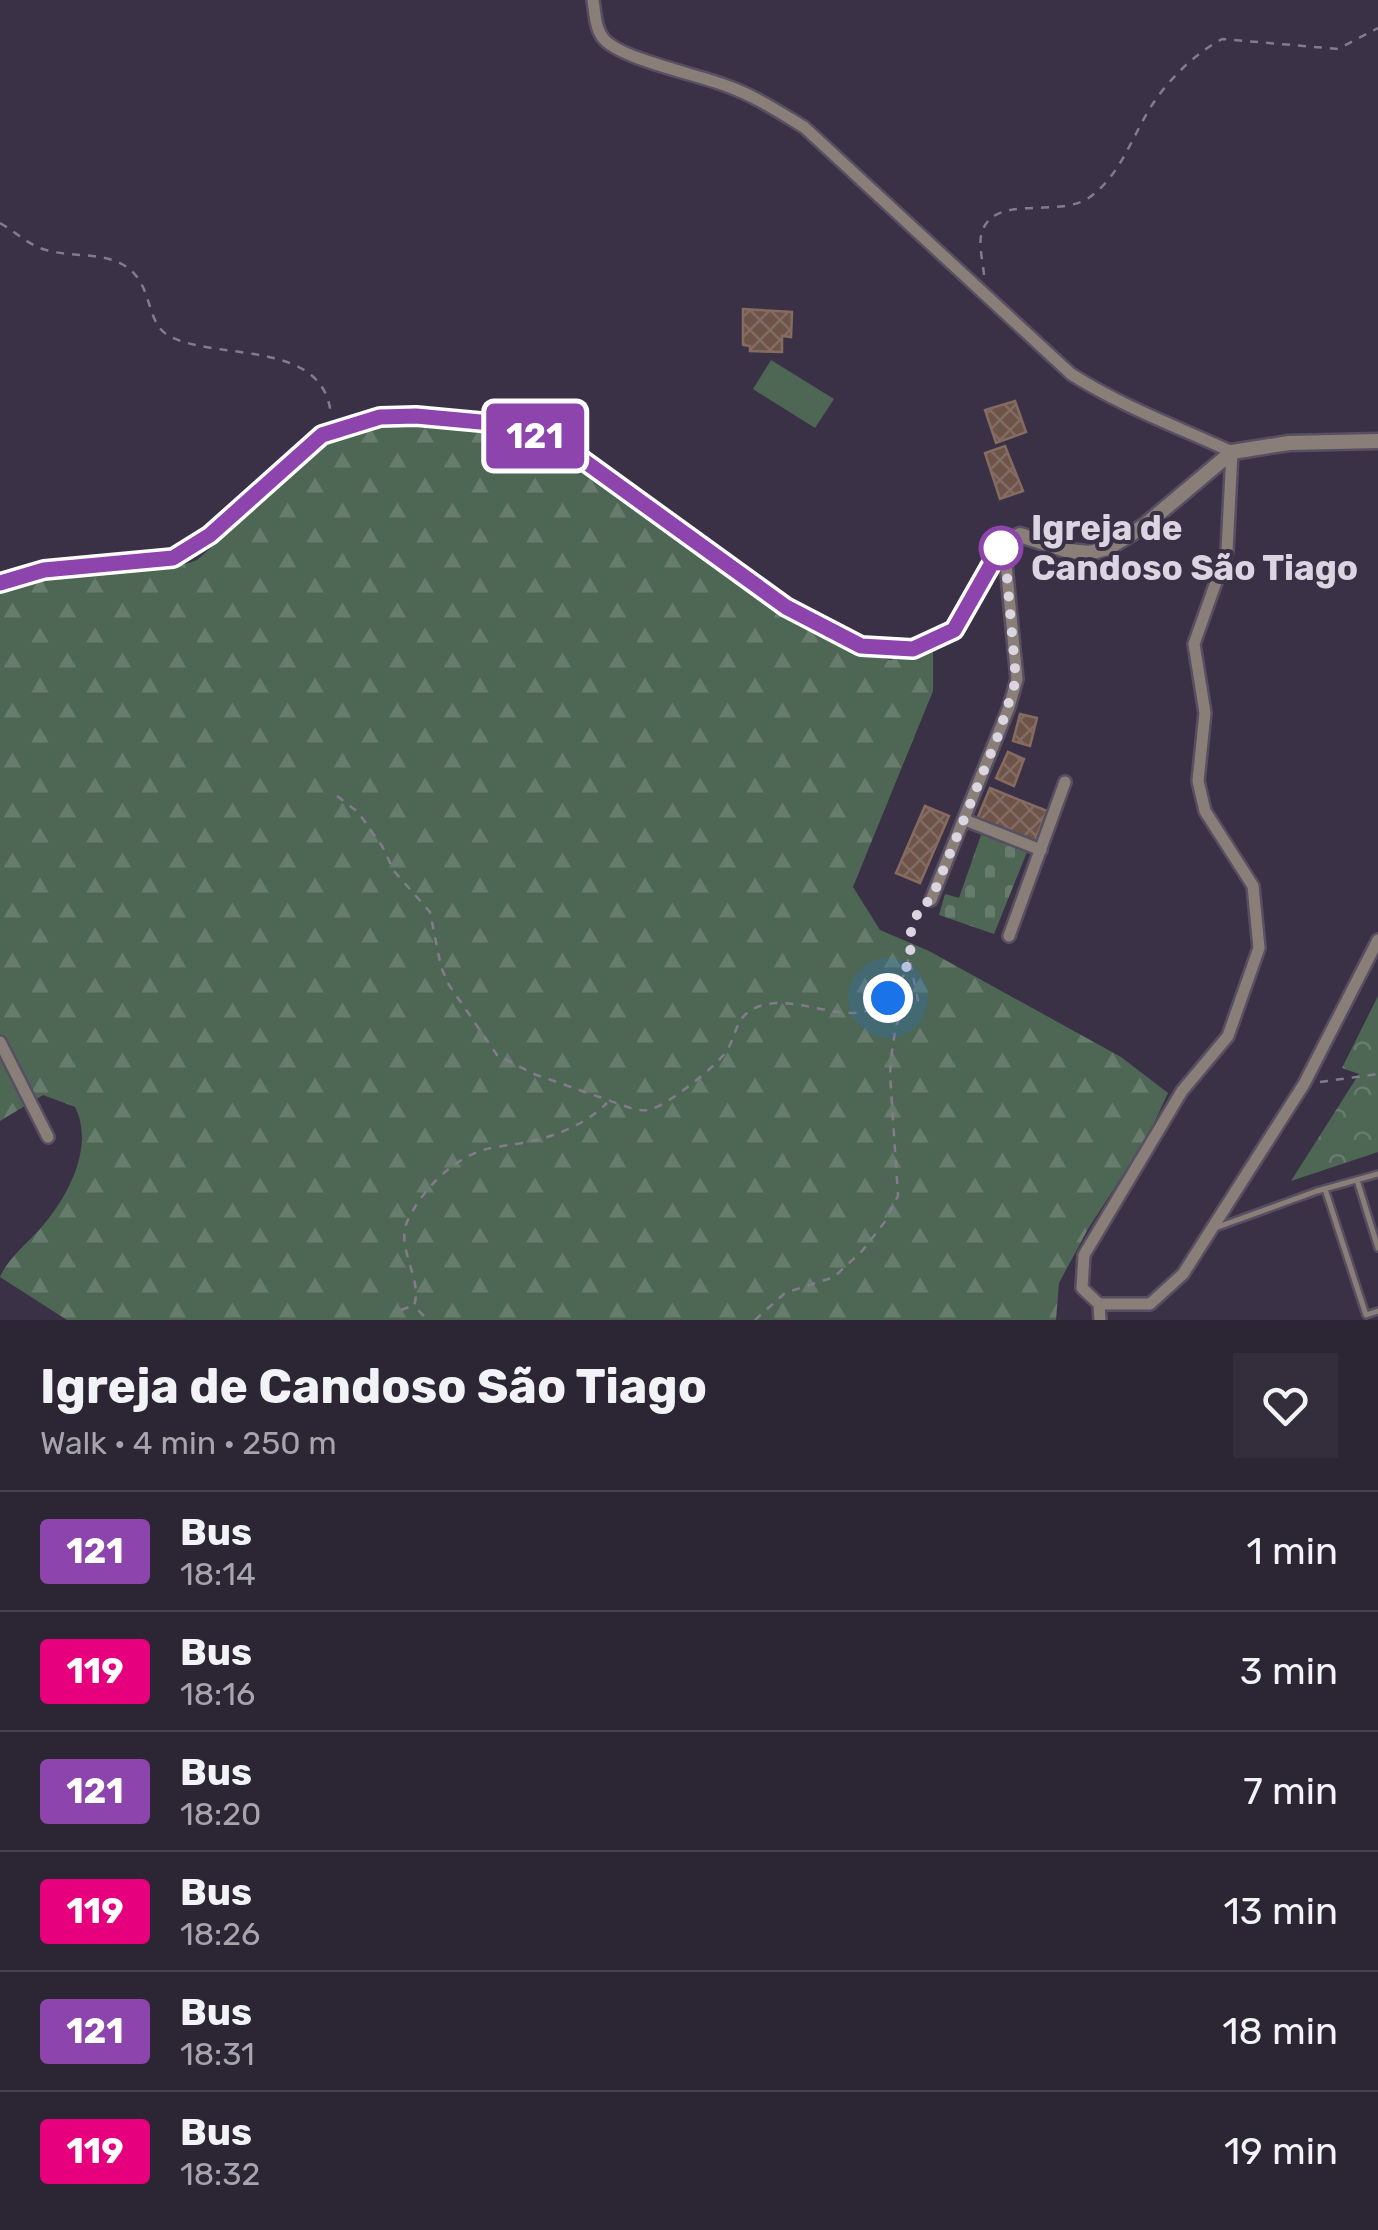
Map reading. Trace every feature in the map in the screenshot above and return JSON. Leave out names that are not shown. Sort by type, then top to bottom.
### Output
[{"type":"street","points":[[593,0],[597,28],[604,41],[642,58],[725,84],[804,128],[1071,374],[1110,400],[1148,412],[1232,452]]},
{"type":"street","points":[[0,583],[44,570],[173,558],[210,535],[322,435],[380,417],[416,416],[502,424],[569,450],[786,607],[861,646],[913,649],[954,630],[1004,542],[1020,535],[1070,551],[1108,548],[1144,526],[1232,452],[1289,443],[1378,441]]},
{"type":"street","points":[[1100,1320],[1099,1304],[1082,1288],[1084,1255],[1182,1091],[1228,1036],[1260,948],[1253,886],[1206,811],[1198,781],[1205,713],[1194,644],[1228,550],[1232,452]]},
{"type":"street","points":[[931,900],[966,820],[1016,680],[1004,542]]},
{"type":"street","points":[[1009,936],[1065,782]]},
{"type":"street","points":[[966,820],[1040,850]]},
{"type":"street","points":[[1099,1304],[1150,1304],[1183,1274],[1304,1084],[1378,940]]},
{"type":"street","points":[[0,1042],[48,1137]]},
{"type":"lane","points":[[1212,1229],[1378,1174]]},
{"type":"lane","points":[[1357,1180],[1378,1248]]},
{"type":"lane","points":[[1326,1189],[1366,1315],[1378,1311]]},
{"type":"path","points":[[985,291],[981,236],[988,221],[999,212],[1058,210],[1087,200],[1108,181],[1155,100],[1192,59],[1210,46],[1222,39],[1338,49],[1378,28]]},
{"type":"path","points":[[0,224],[42,249],[72,257],[106,258],[126,266],[142,280],[155,323],[167,336],[231,352],[278,357],[300,366],[319,384],[330,402],[332,432]]},
{"type":"path","points":[[338,796],[358,812],[394,871],[430,912],[449,985],[497,1055],[534,1074],[608,1102],[651,1110],[666,1101],[725,1053],[740,1018],[757,1007],[780,1002],[822,1010],[868,1011],[888,998],[910,961]]},
{"type":"path","points":[[755,1320],[785,1293],[834,1277],[862,1252],[898,1196],[890,1074],[896,1025],[918,1000],[910,961],[911,932],[920,906],[931,900]]},
{"type":"path","points":[[1304,1084],[1378,1074]]},
{"type":"path","points":[[414,1306],[418,1294],[406,1248],[405,1226],[442,1174],[480,1150],[568,1131],[588,1121],[608,1102]]},
{"type":"path","points":[[401,1310],[414,1306]]},
{"type":"path","points":[[414,1306],[424,1316]]},
{"type":"green space","points":[[771,360],[834,399],[815,428],[753,389]]},
{"type":"green space","points":[[439,425],[508,434],[570,460],[771,607],[843,646],[890,660],[933,650],[933,691],[853,887],[880,930],[929,951],[1121,1057],[1168,1093],[1147,1138],[1088,1229],[1059,1283],[1056,1320],[67,1320],[0,1277],[69,1187],[82,1138],[75,1107],[43,1095],[0,1121],[0,589],[64,574],[156,569],[197,560],[328,444],[382,427]]},
{"type":"green space","points":[[981,835],[1027,852],[994,934],[939,915],[945,894],[959,898]]},
{"type":"green space","points":[[1378,996],[1378,1152],[1291,1181],[1359,1074],[1342,1068]]},
{"type":"building","points":[[743,309],[792,312],[791,337],[782,336],[782,352],[750,351],[750,346],[743,345]]},
{"type":"building","points":[[1015,401],[1026,432],[996,443],[985,410]]},
{"type":"building","points":[[1005,446],[1023,491],[1000,499],[985,453]]},
{"type":"building","points":[[1020,714],[1037,718],[1030,746],[1013,741]]},
{"type":"building","points":[[1008,752],[1024,759],[1014,786],[996,778]]},
{"type":"building","points":[[990,788],[1047,811],[1034,842],[977,819]]},
{"type":"building","points":[[925,806],[949,816],[920,883],[896,873]]},
{"type":"bus line","name":"121","points":[[0,583],[44,570],[173,558],[210,535],[322,435],[380,417],[416,416],[502,424],[569,450],[786,607],[861,646],[913,649],[954,630],[1004,542]]},
{"type":"place","name":"Igreja de Candoso São Tiago","points":[[1001,548]]},
{"type":"route","points":[[888,998],[910,961],[911,932],[920,906],[931,900],[966,820],[1016,680],[1004,542],[1001,548]]}]
